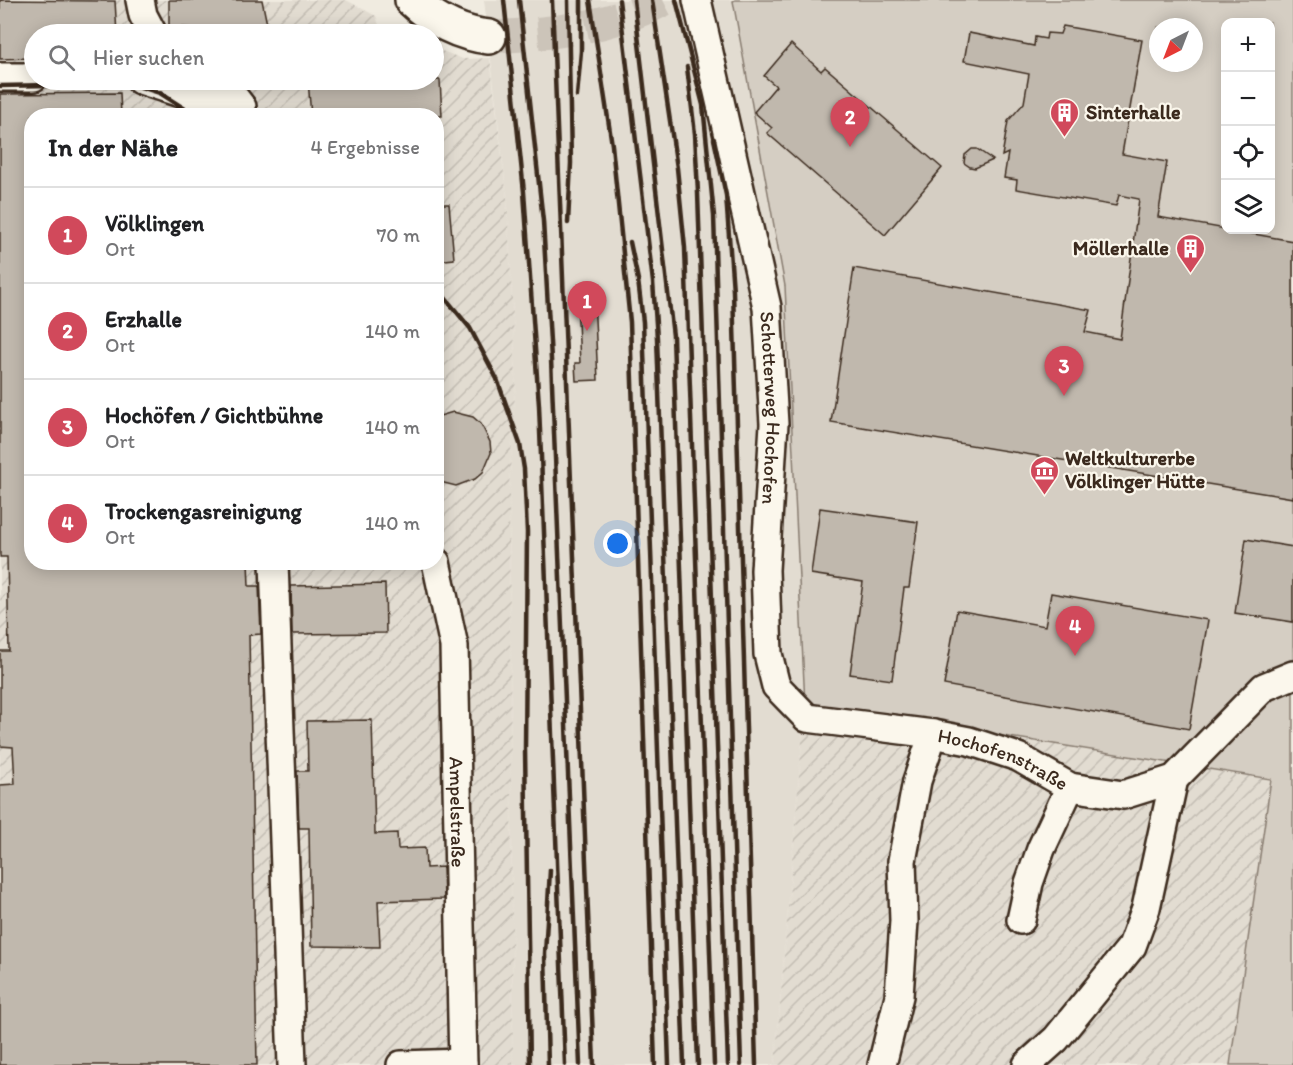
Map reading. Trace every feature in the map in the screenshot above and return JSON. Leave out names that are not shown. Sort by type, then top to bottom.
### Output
[{"type":"main road","points":[[412,0],[433,17],[454,28],[474,36],[489,37]]},
{"type":"lane","points":[[140,0],[148,24]]},
{"type":"lane","name":"Schotterweg Hochofen","points":[[697,0],[767,307],[774,424],[765,570],[768,654],[776,686],[807,718],[933,734]]},
{"type":"lane","points":[[0,77],[24,77]]},
{"type":"lane","points":[[171,90],[222,108]]},
{"type":"lane","points":[[223,90],[235,98],[242,108]]},
{"type":"lane","points":[[274,570],[292,1065]]},
{"type":"lane","name":"Ampelstraße","points":[[438,570],[454,646],[463,1064]]},
{"type":"lane","name":"Hochofenstraße","points":[[884,1065],[899,996],[904,921],[902,861],[917,781],[933,734],[969,741],[1018,757],[1070,787],[1123,795],[1174,779],[1264,687],[1293,675]]},
{"type":"lane","points":[[1027,1065],[1056,1039],[1132,946],[1146,908],[1174,779]]},
{"type":"lane","points":[[1021,920],[1029,883],[1041,849],[1070,787]]},
{"type":"lane","points":[[401,1065],[463,1064]]},
{"type":"shaded area","points":[[0,0],[346,0],[376,16],[379,24],[24,24],[24,90],[444,90],[444,52],[463,59],[490,58],[507,198],[516,378],[509,489],[513,1065],[0,1065]]},
{"type":"shaded area","points":[[484,0],[733,0],[785,286],[805,704],[775,1065],[513,1065],[509,489],[516,378],[507,198]]},
{"type":"shaded area","name":"Weltkulturerbe Völklinger Hütte","points":[[1293,0],[1293,1065],[1230,1065],[1271,779],[805,704],[785,286],[733,1]]},
{"type":"shaded area","points":[[805,704],[1271,779],[1230,1065],[775,1065]]},
{"type":"building","points":[[0,0],[115,1],[116,24],[24,24],[24,58],[0,59]]},
{"type":"building","points":[[169,0],[262,0],[267,24],[169,24]]},
{"type":"building","points":[[1063,26],[1142,40],[1122,154],[1167,162],[1158,217],[1221,228],[1221,234],[1254,234],[1293,241],[1293,498],[831,422],[854,268],[1091,310],[1085,332],[1120,339],[1139,199],[1119,195],[1116,206],[1016,189],[1017,180],[1004,178],[1008,153],[1002,156],[1008,121],[1024,103],[1029,74],[964,61],[969,33],[1034,46],[1035,37],[1046,39],[1047,33],[1060,34]]},
{"type":"building","points":[[791,44],[821,71],[825,67],[942,168],[885,235],[767,133],[772,128],[754,112],[776,86],[764,76]]},
{"type":"building","points":[[309,90],[441,90],[442,108],[310,108]]},
{"type":"building","points":[[120,93],[121,108],[24,108],[24,570],[248,570],[249,586],[259,586],[261,634],[249,635],[257,1065],[0,1065],[0,785],[15,784],[13,747],[0,746],[0,651],[9,651],[7,557],[0,557],[0,94]]},
{"type":"building","points":[[972,149],[977,149],[993,160],[975,168],[970,167],[964,163],[965,155]]},
{"type":"building","points":[[444,204],[449,204],[454,259],[444,260]]},
{"type":"building","points":[[594,299],[598,380],[576,381],[575,363],[580,363],[577,300]]},
{"type":"building","points":[[453,412],[473,417],[481,424],[490,442],[491,453],[483,472],[475,479],[456,486],[444,483],[444,415]]},
{"type":"building","points":[[820,508],[918,522],[909,588],[904,588],[892,680],[850,674],[863,582],[811,574]]},
{"type":"building","points":[[1246,539],[1293,547],[1293,622],[1235,613]]},
{"type":"building","points":[[385,584],[386,633],[292,634],[291,586]]},
{"type":"building","points":[[1051,593],[1208,620],[1189,729],[944,685],[957,610],[1045,626]]},
{"type":"building","points":[[372,720],[375,834],[397,833],[398,849],[425,848],[426,868],[443,867],[444,899],[378,901],[380,947],[311,946],[309,828],[299,828],[297,771],[308,771],[307,721]]},
{"type":"tunnel","points":[[489,37],[578,28],[621,17],[663,0]]},
{"type":"railway","points":[[504,0],[524,192],[539,405],[565,1065]]},
{"type":"railway","points":[[519,0],[543,221],[551,359],[580,1065]]},
{"type":"railway","points":[[552,0],[594,1065]]},
{"type":"railway","points":[[568,0],[571,163],[568,223]]},
{"type":"railway","points":[[577,96],[581,51],[581,0]]},
{"type":"railway","points":[[590,0],[612,145],[630,322],[655,1065]]},
{"type":"railway","points":[[619,0],[653,282],[657,338],[684,1065]]},
{"type":"railway","points":[[634,0],[673,336],[698,1065]]},
{"type":"railway","points":[[652,0],[677,168],[685,248],[714,1065]]},
{"type":"railway","points":[[676,0],[703,105],[714,216],[741,1065]]},
{"type":"railway","points":[[687,67],[695,134],[698,193],[728,1065]]},
{"type":"railway","points":[[0,86],[24,86]]},
{"type":"railway","points":[[151,90],[160,93],[183,108]]},
{"type":"railway","points":[[714,139],[726,195],[733,291],[756,1065]]},
{"type":"railway","points":[[630,242],[638,280],[643,322],[669,1065]]},
{"type":"railway","points":[[444,297],[470,328],[497,379],[520,444],[524,469],[527,532],[525,749],[530,1065]]},
{"type":"railway","points":[[548,1065],[545,954],[550,870]]},
{"type":"place","name":"Sinterhalle","points":[[1065,138]]},
{"type":"place","name":"Erzhalle","points":[[850,147]]},
{"type":"place","name":"Möllerhalle","points":[[1190,274]]},
{"type":"place","name":"Völklingen","points":[[587,331]]},
{"type":"place","name":"Hochöfen / Gichtbühne","points":[[1064,396]]},
{"type":"place","name":"Weltkulturerbe Völklinger Hütte","points":[[1044,496]]},
{"type":"place","name":"Trockengasreinigung","points":[[1075,656]]}]
